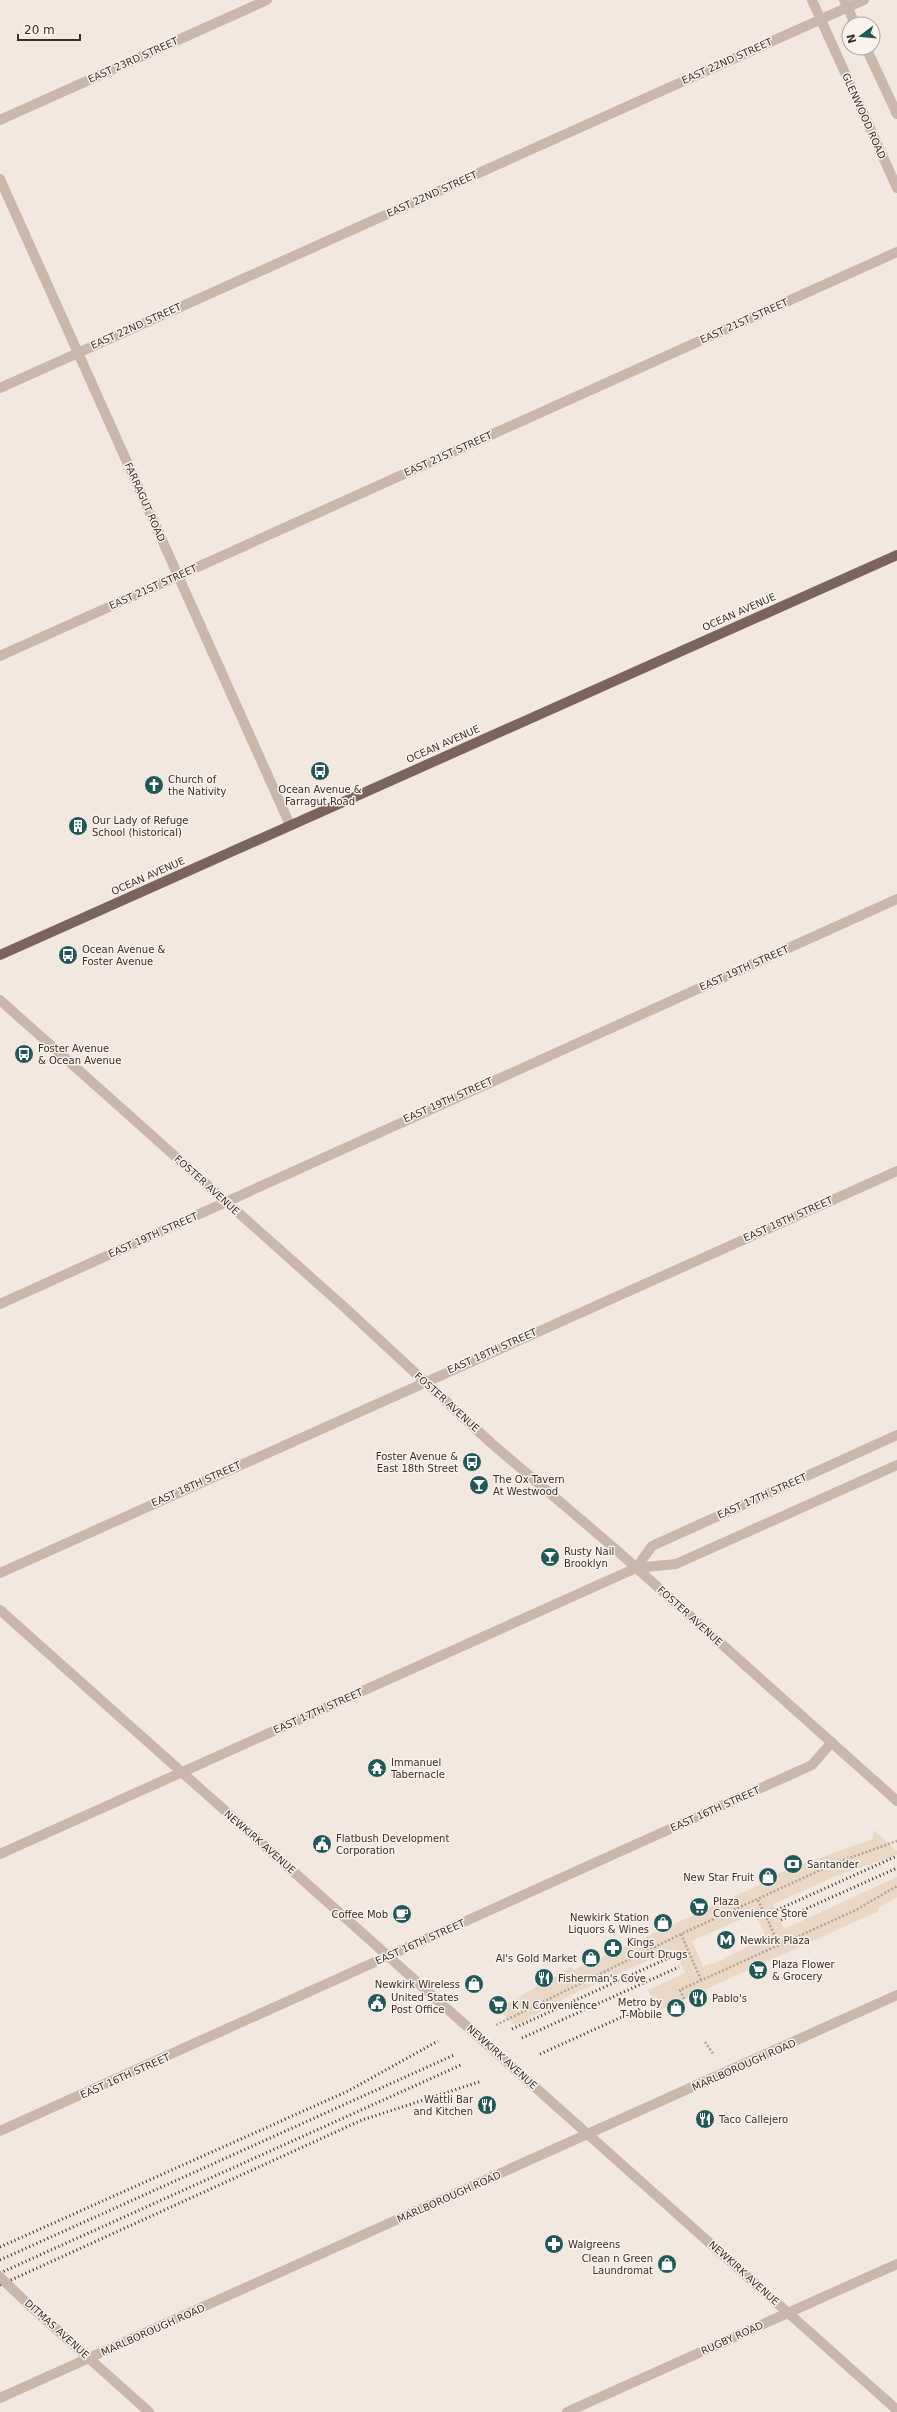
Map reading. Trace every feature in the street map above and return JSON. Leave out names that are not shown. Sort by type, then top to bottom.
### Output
[{"type":"main road","name":"OCEAN AVENUE","points":[[0,955],[897,555]]},
{"type":"street","name":"EAST 23RD STREET","points":[[0,120],[267,0]]},
{"type":"street","name":"GLENWOOD ROAD","points":[[812,0],[897,188]]},
{"type":"street","name":"EAST 22ND STREET","points":[[0,388],[821,19],[846,4],[864,0]]},
{"type":"street","points":[[846,4],[852,16]]},
{"type":"street","points":[[870,56],[897,114]]},
{"type":"street","name":"FARRAGUT ROAD","points":[[0,179],[290,825]]},
{"type":"street","name":"EAST 21ST STREET","points":[[0,656],[897,252]]},
{"type":"street","name":"EAST 19TH STREET","points":[[0,1304],[897,899]]},
{"type":"street","name":"FOSTER AVENUE","points":[[0,1000],[343,1306],[424,1382],[636,1568],[897,1801]]},
{"type":"street","name":"EAST 18TH STREET","points":[[0,1573],[897,1171]]},
{"type":"street","name":"EAST 17TH STREET","points":[[636,1568],[652,1546],[897,1435]]},
{"type":"street","name":"EAST 17TH STREET","points":[[0,1854],[636,1568],[676,1564],[897,1465]]},
{"type":"street","name":"NEWKIRK AVENUE","points":[[0,1610],[897,2410]]},
{"type":"street","name":"EAST 16TH STREET","points":[[0,2131],[812,1765],[832,1742]]},
{"type":"street","name":"MARLBOROUGH ROAD","points":[[0,2398],[897,1995]]},
{"type":"street","name":"RUGBY ROAD","points":[[566,2412],[897,2264]]},
{"type":"street","name":"DITMAS AVENUE","points":[[0,2277],[149,2412]]},
{"type":"path","points":[[496,2025],[681,1934],[838,1862],[897,1842]]},
{"type":"path","points":[[684,1999],[680,1990],[856,1910],[897,1886]]},
{"type":"path","points":[[758,1900],[779,1944]]},
{"type":"path","points":[[681,1934],[701,1980]]},
{"type":"path","points":[[705,2042],[714,2055]]},
{"type":"shaded area","name":"Newkirk Plaza","points":[[874,1830],[897,1851],[897,1855],[839,1875],[773,1904],[784,1929],[897,1877],[897,1897],[878,1908],[879,1911],[658,2011],[648,1990],[685,1973],[674,1949],[571,1995],[515,2026],[498,2009],[571,1967],[573,1970],[777,1877],[776,1874],[872,1839]],"holes":[[[755,1913],[766,1937],[717,1962],[703,1966],[692,1941]]]},
{"type":"railway","points":[[777,1910],[897,1856]]},
{"type":"railway","points":[[781,1920],[897,1868]]},
{"type":"railway","points":[[512,2029],[675,1955]]},
{"type":"railway","points":[[522,2038],[679,1967]]},
{"type":"railway","points":[[540,2054],[642,2008]]},
{"type":"railway","points":[[0,2247],[348,2091],[438,2041]]},
{"type":"railway","points":[[0,2260],[454,2055]]},
{"type":"railway","points":[[0,2273],[463,2064]]},
{"type":"railway","points":[[0,2285],[362,2120],[482,2081]]},
{"type":"place","name":"Ocean Avenue & Farragut Road","points":[[320,771]]},
{"type":"place","name":"Church of the Nativity","points":[[154,785]]},
{"type":"place","name":"Our Lady of Refuge School (historical)","points":[[78,826]]},
{"type":"place","name":"Ocean Avenue & Foster Avenue","points":[[68,955]]},
{"type":"place","name":"Foster Avenue & Ocean Avenue","points":[[24,1054]]},
{"type":"place","name":"Foster Avenue & East 18th Street","points":[[472,1462]]},
{"type":"place","name":"The Ox Tavern At Westwood","points":[[479,1485]]},
{"type":"place","name":"Rusty Nail Brooklyn","points":[[550,1557]]},
{"type":"place","name":"Immanuel Tabernacle","points":[[377,1768]]},
{"type":"place","name":"Flatbush Development Corporation","points":[[322,1844]]},
{"type":"place","name":"Santander","points":[[793,1864]]},
{"type":"place","name":"New Star Fruit","points":[[768,1877]]},
{"type":"place","name":"Plaza Convenience Store","points":[[699,1907]]},
{"type":"place","name":"Coffee Mob","points":[[402,1914]]},
{"type":"place","name":"Newkirk Station Liquors & Wines","points":[[663,1923]]},
{"type":"place","name":"Newkirk Plaza","points":[[726,1940]]},
{"type":"place","name":"Kings Court Drugs","points":[[613,1948]]},
{"type":"place","name":"Al's Gold Market","points":[[591,1958]]},
{"type":"place","name":"Plaza Flower & Grocery","points":[[758,1970]]},
{"type":"place","name":"Fisherman's Cove","points":[[544,1978]]},
{"type":"place","name":"Newkirk Wireless","points":[[474,1984]]},
{"type":"place","name":"Pablo's","points":[[698,1998]]},
{"type":"place","name":"United States Post Office","points":[[377,2003]]},
{"type":"place","name":"K N Convenience","points":[[498,2005]]},
{"type":"place","name":"Metro by T-Mobile","points":[[676,2008]]},
{"type":"place","name":"Wattli Bar and Kitchen","points":[[487,2105]]},
{"type":"place","name":"Taco Callejero","points":[[705,2119]]},
{"type":"place","name":"Walgreens","points":[[554,2244]]},
{"type":"place","name":"Clean n Green Laundromat","points":[[667,2264]]}]
